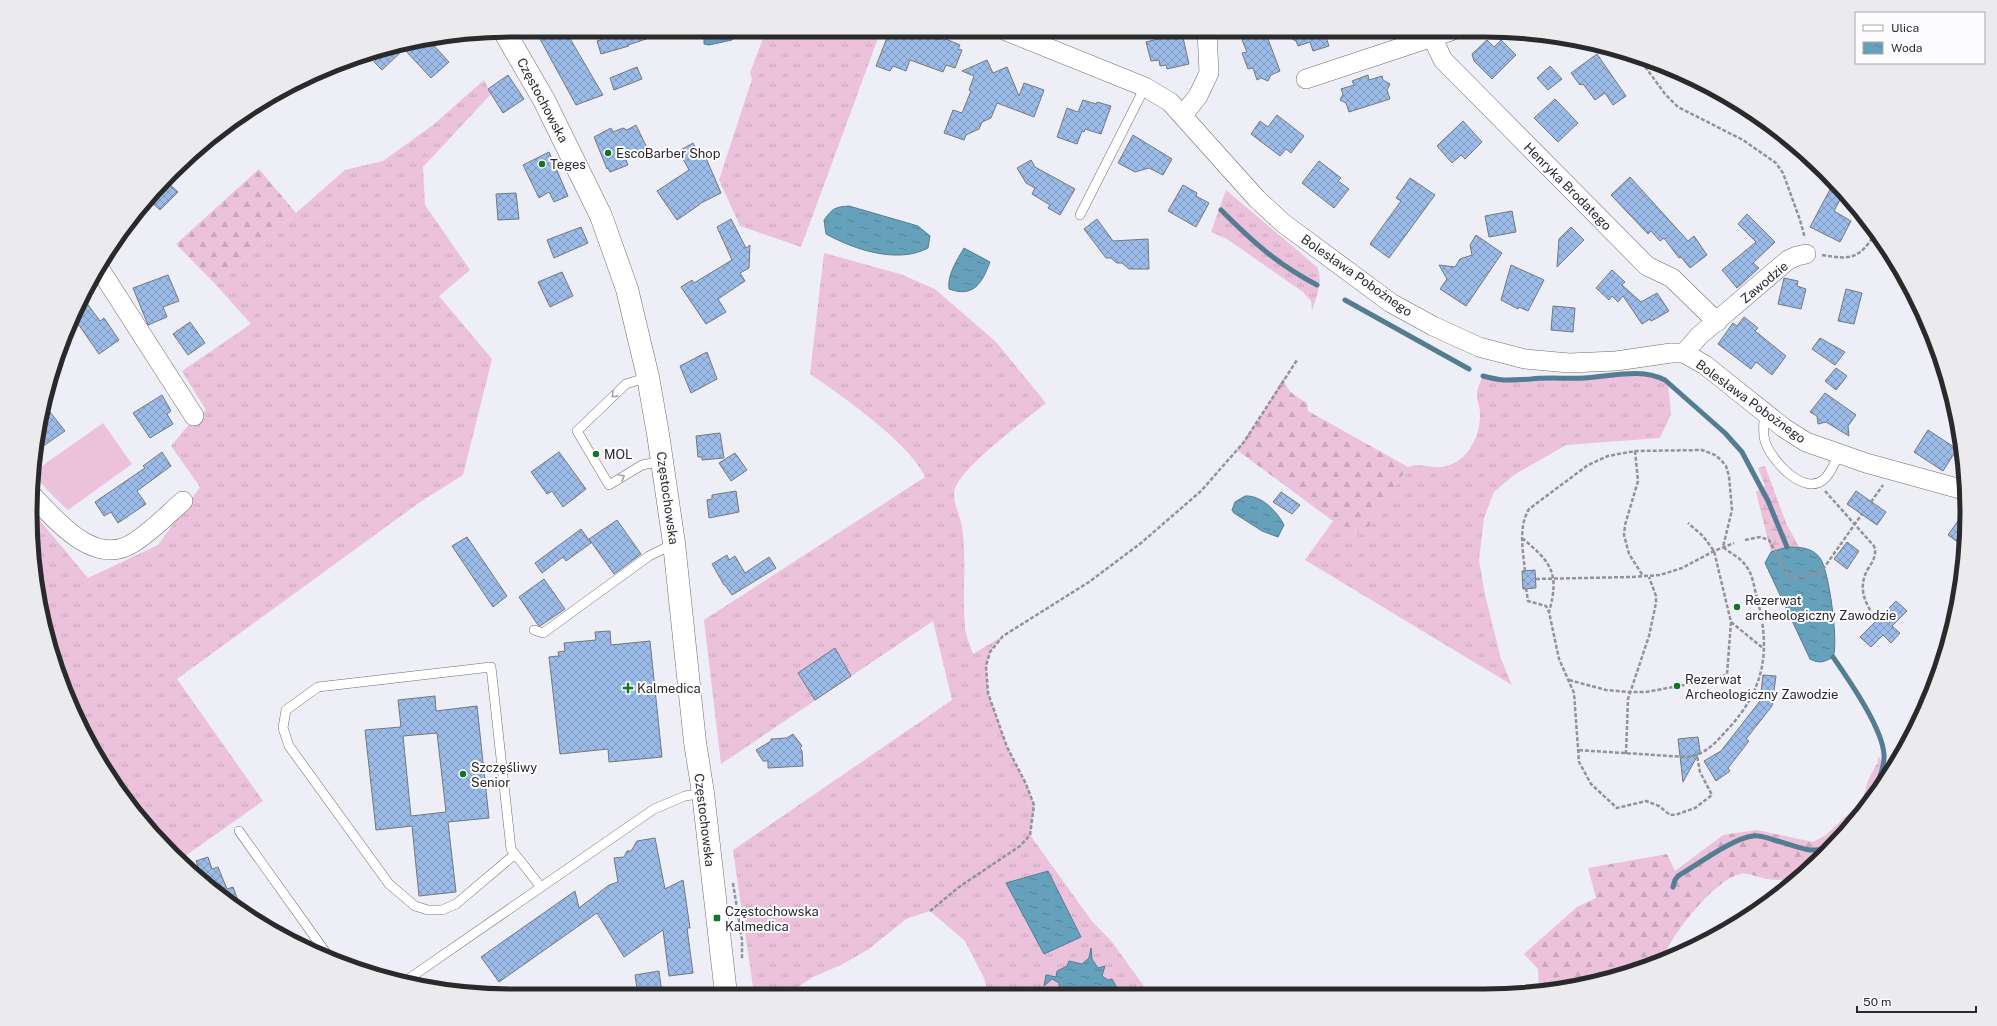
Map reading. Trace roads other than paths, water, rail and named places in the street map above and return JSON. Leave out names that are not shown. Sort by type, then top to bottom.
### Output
[{"type":"main road","name":"Częstochowska","points":[[508,37],[554,119],[601,216],[627,289],[648,377],[674,543],[694,742],[703,793],[725,989]]},
{"type":"street","name":"Bolesława Pobożnego","points":[[1023,37],[1145,87],[1170,102],[1257,199],[1283,223],[1391,302],[1433,326],[1480,347],[1525,359],[1569,363],[1616,361],[1671,353],[1684,353],[1705,365],[1795,436],[1838,454],[1959,489]]},
{"type":"street","points":[[1183,115],[1198,96],[1209,73],[1207,37]]},
{"type":"street","points":[[1306,79],[1432,37]]},
{"type":"street","name":"Henryka Brodatego","points":[[1432,37],[1443,60],[1647,266],[1672,278],[1717,322]]},
{"type":"street","name":"Zawodzie","points":[[1684,353],[1700,336],[1788,260],[1806,254]]},
{"type":"street","points":[[102,273],[194,416]]},
{"type":"street","points":[[37,501],[52,516],[80,540],[93,546],[108,550],[122,548],[132,544],[183,501]]},
{"type":"lane","points":[[1080,215],[1145,87]]},
{"type":"lane","points":[[648,377],[626,384],[577,431],[609,485],[642,465],[662,461]]},
{"type":"lane","points":[[1765,413],[1764,436],[1767,447],[1773,456],[1800,483],[1813,486],[1818,483],[1827,476],[1838,454]]},
{"type":"lane","points":[[534,630],[543,633],[649,556],[674,543]]},
{"type":"lane","points":[[514,855],[456,904],[442,910],[428,910],[415,906],[389,884],[289,746],[283,728],[286,710],[318,687],[491,667],[511,849],[514,855],[541,887]]},
{"type":"lane","points":[[410,978],[654,809],[674,800],[703,793]]},
{"type":"lane","points":[[239,831],[324,950]]},
{"type":"water","points":[[704,37],[734,37],[732,40],[709,45],[704,44]]},
{"type":"water","points":[[849,206],[918,226],[930,236],[928,248],[916,253],[890,255],[863,250],[826,234],[824,220],[827,216],[835,209]]},
{"type":"water","points":[[964,248],[990,262],[984,276],[976,287],[965,292],[949,289],[953,268]]},
{"type":"water","points":[[1245,496],[1257,498],[1273,509],[1284,525],[1278,537],[1262,531],[1234,513],[1232,510],[1235,502]]},
{"type":"water","points":[[1787,547],[1801,548],[1817,554],[1827,576],[1834,623],[1835,650],[1833,657],[1825,661],[1816,662],[1810,659],[1765,563],[1771,552]]},
{"type":"water","points":[[1048,871],[1081,937],[1044,954],[1006,883]]},
{"type":"water","points":[[1091,948],[1092,959],[1098,968],[1105,966],[1102,976],[1108,980],[1112,979],[1118,989],[1060,989],[1059,983],[1052,979],[1044,986],[1046,975],[1056,977],[1057,971],[1067,966],[1069,961],[1082,964],[1089,958]]},
{"type":"waterway","points":[[1221,210],[1266,252],[1290,269],[1317,285]]},
{"type":"waterway","points":[[1345,300],[1469,369]]},
{"type":"waterway","points":[[1483,376],[1502,380],[1512,380],[1584,378],[1636,373],[1656,376],[1665,380],[1725,433],[1742,452],[1768,501],[1787,547]]},
{"type":"waterway","points":[[1833,657],[1848,678],[1878,732],[1884,755],[1884,763],[1880,776]]},
{"type":"waterway","points":[[1673,887],[1678,876],[1725,847],[1745,838],[1761,836],[1808,850],[1815,850],[1824,847]]},
{"type":"place","name":"EscoBarber Shop","points":[[608,153]]},
{"type":"place","name":"Teges","points":[[542,164]]},
{"type":"place","name":"MOL","points":[[596,454]]},
{"type":"place","name":"Rezerwat archeologiczny Zawodzie","points":[[1737,607]]},
{"type":"place","name":"Rezerwat Archeologiczny Zawodzie","points":[[1677,686]]},
{"type":"place","name":"Kalmedica","points":[[628,688]]},
{"type":"place","name":"Szczęśliwy Senior","points":[[463,774]]},
{"type":"place","name":"Częstochowska Kalmedica","points":[[717,918]]}]
